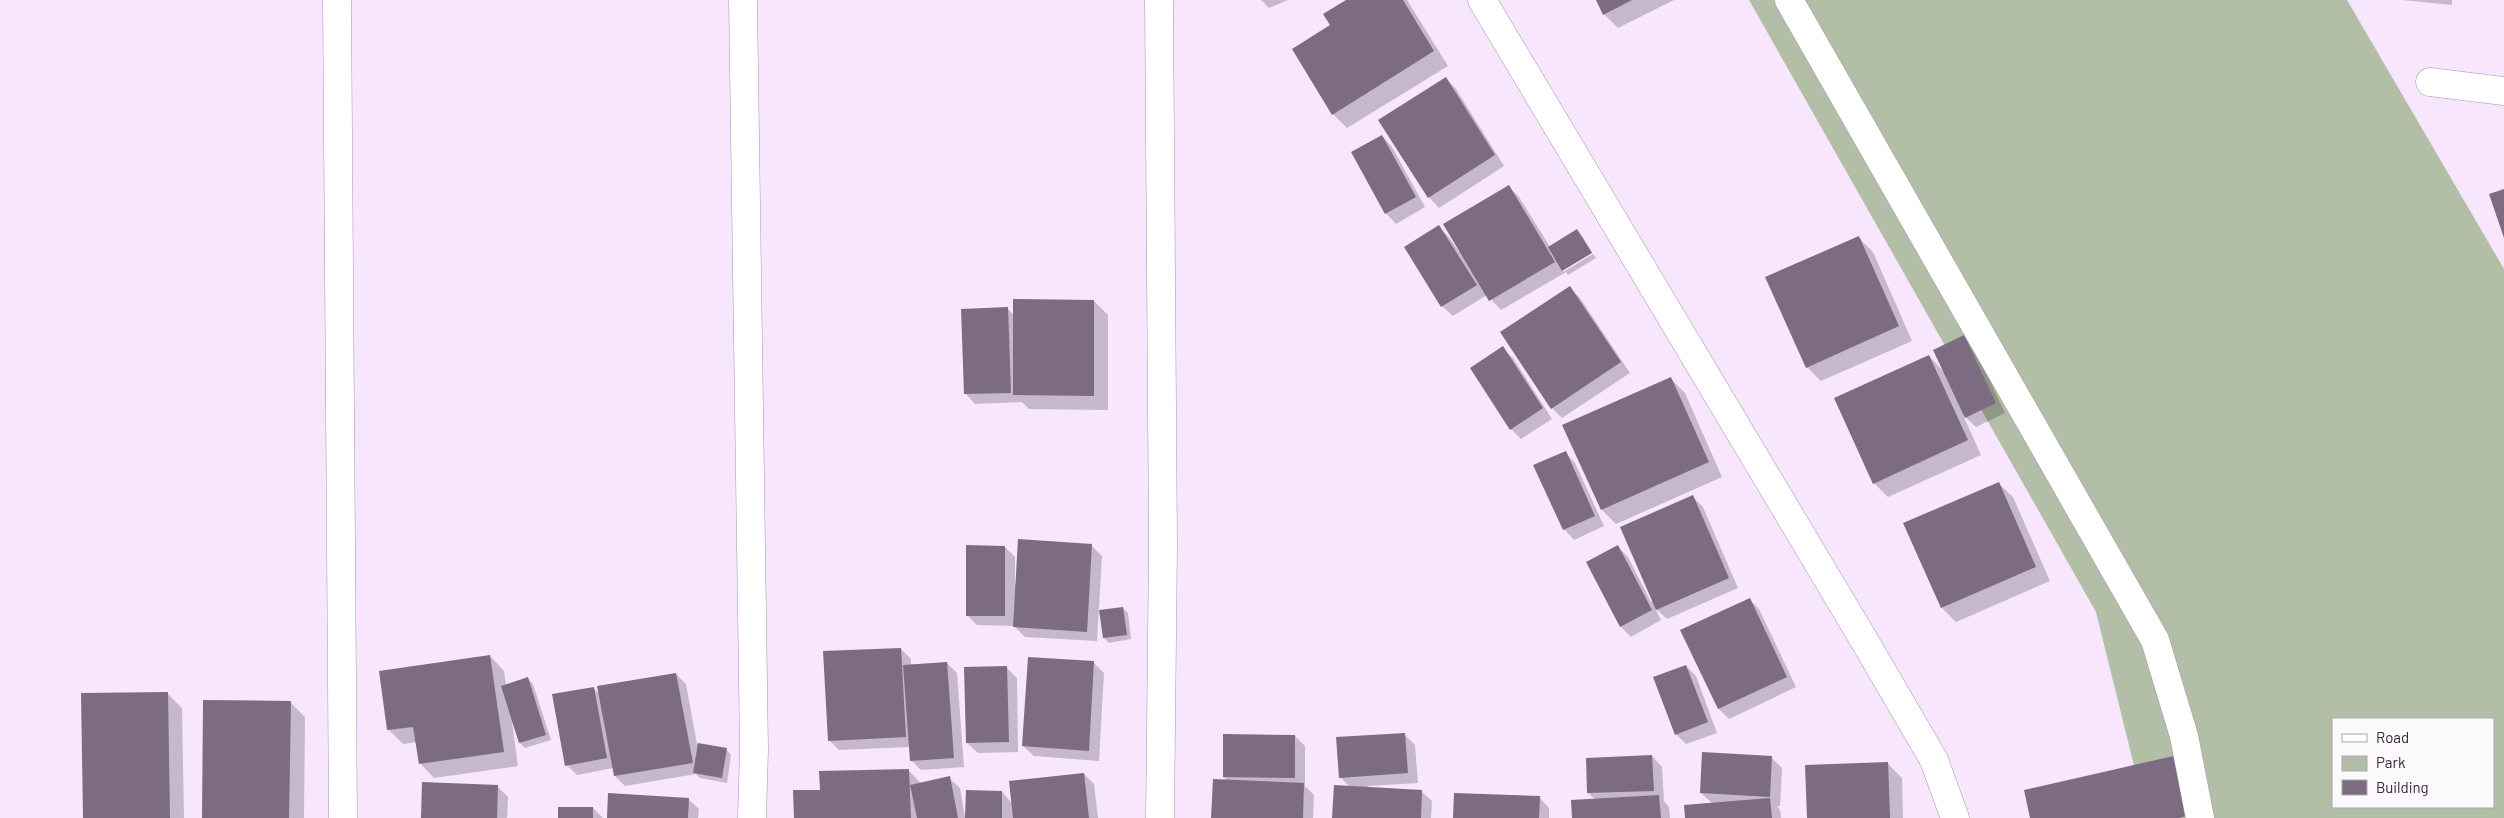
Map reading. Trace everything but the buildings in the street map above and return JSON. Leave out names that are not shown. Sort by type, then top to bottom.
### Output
[{"type":"street","points":[[337,0],[343,818]]},
{"type":"street","points":[[743,0],[754,750],[752,818]]},
{"type":"street","points":[[1158,0],[1163,546],[1160,818]]},
{"type":"street","points":[[1482,0],[1934,760],[1955,818]]},
{"type":"street","points":[[1789,0],[2155,640],[2184,736],[2200,818]]},
{"type":"street","points":[[2430,82],[2504,91]]},
{"type":"green space","points":[[1749,0],[2347,0],[2504,269],[2504,818],[2147,818],[2096,612]]}]
